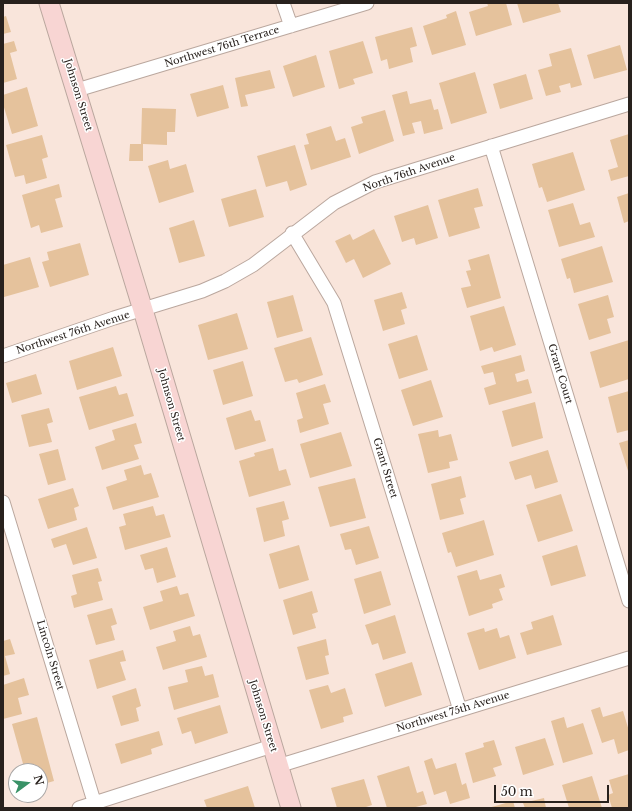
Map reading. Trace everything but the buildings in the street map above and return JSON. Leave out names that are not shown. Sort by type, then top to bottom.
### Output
[{"type":"street","name":"Johnson Street","points":[[49,3],[77,90],[291,808]]},
{"type":"street","points":[[283,3],[291,26]]},
{"type":"street","name":"Northwest 76th Terrace","points":[[77,90],[367,3]]},
{"type":"street","name":"North 76th Avenue","points":[[143,310],[202,291],[225,281],[253,265],[292,233],[334,203],[375,182],[629,104]]},
{"type":"street","name":"Grant Court","points":[[491,146],[629,601]]},
{"type":"street","name":"Grant Street","points":[[292,233],[334,303],[460,710]]},
{"type":"street","name":"Northwest 76th Avenue","points":[[3,356],[143,310]]},
{"type":"street","name":"Lincoln Street","points":[[3,502],[95,806]]},
{"type":"street","name":"Northwest 75th Avenue","points":[[278,766],[629,658]]},
{"type":"street","points":[[79,808],[95,806],[272,746]]}]
